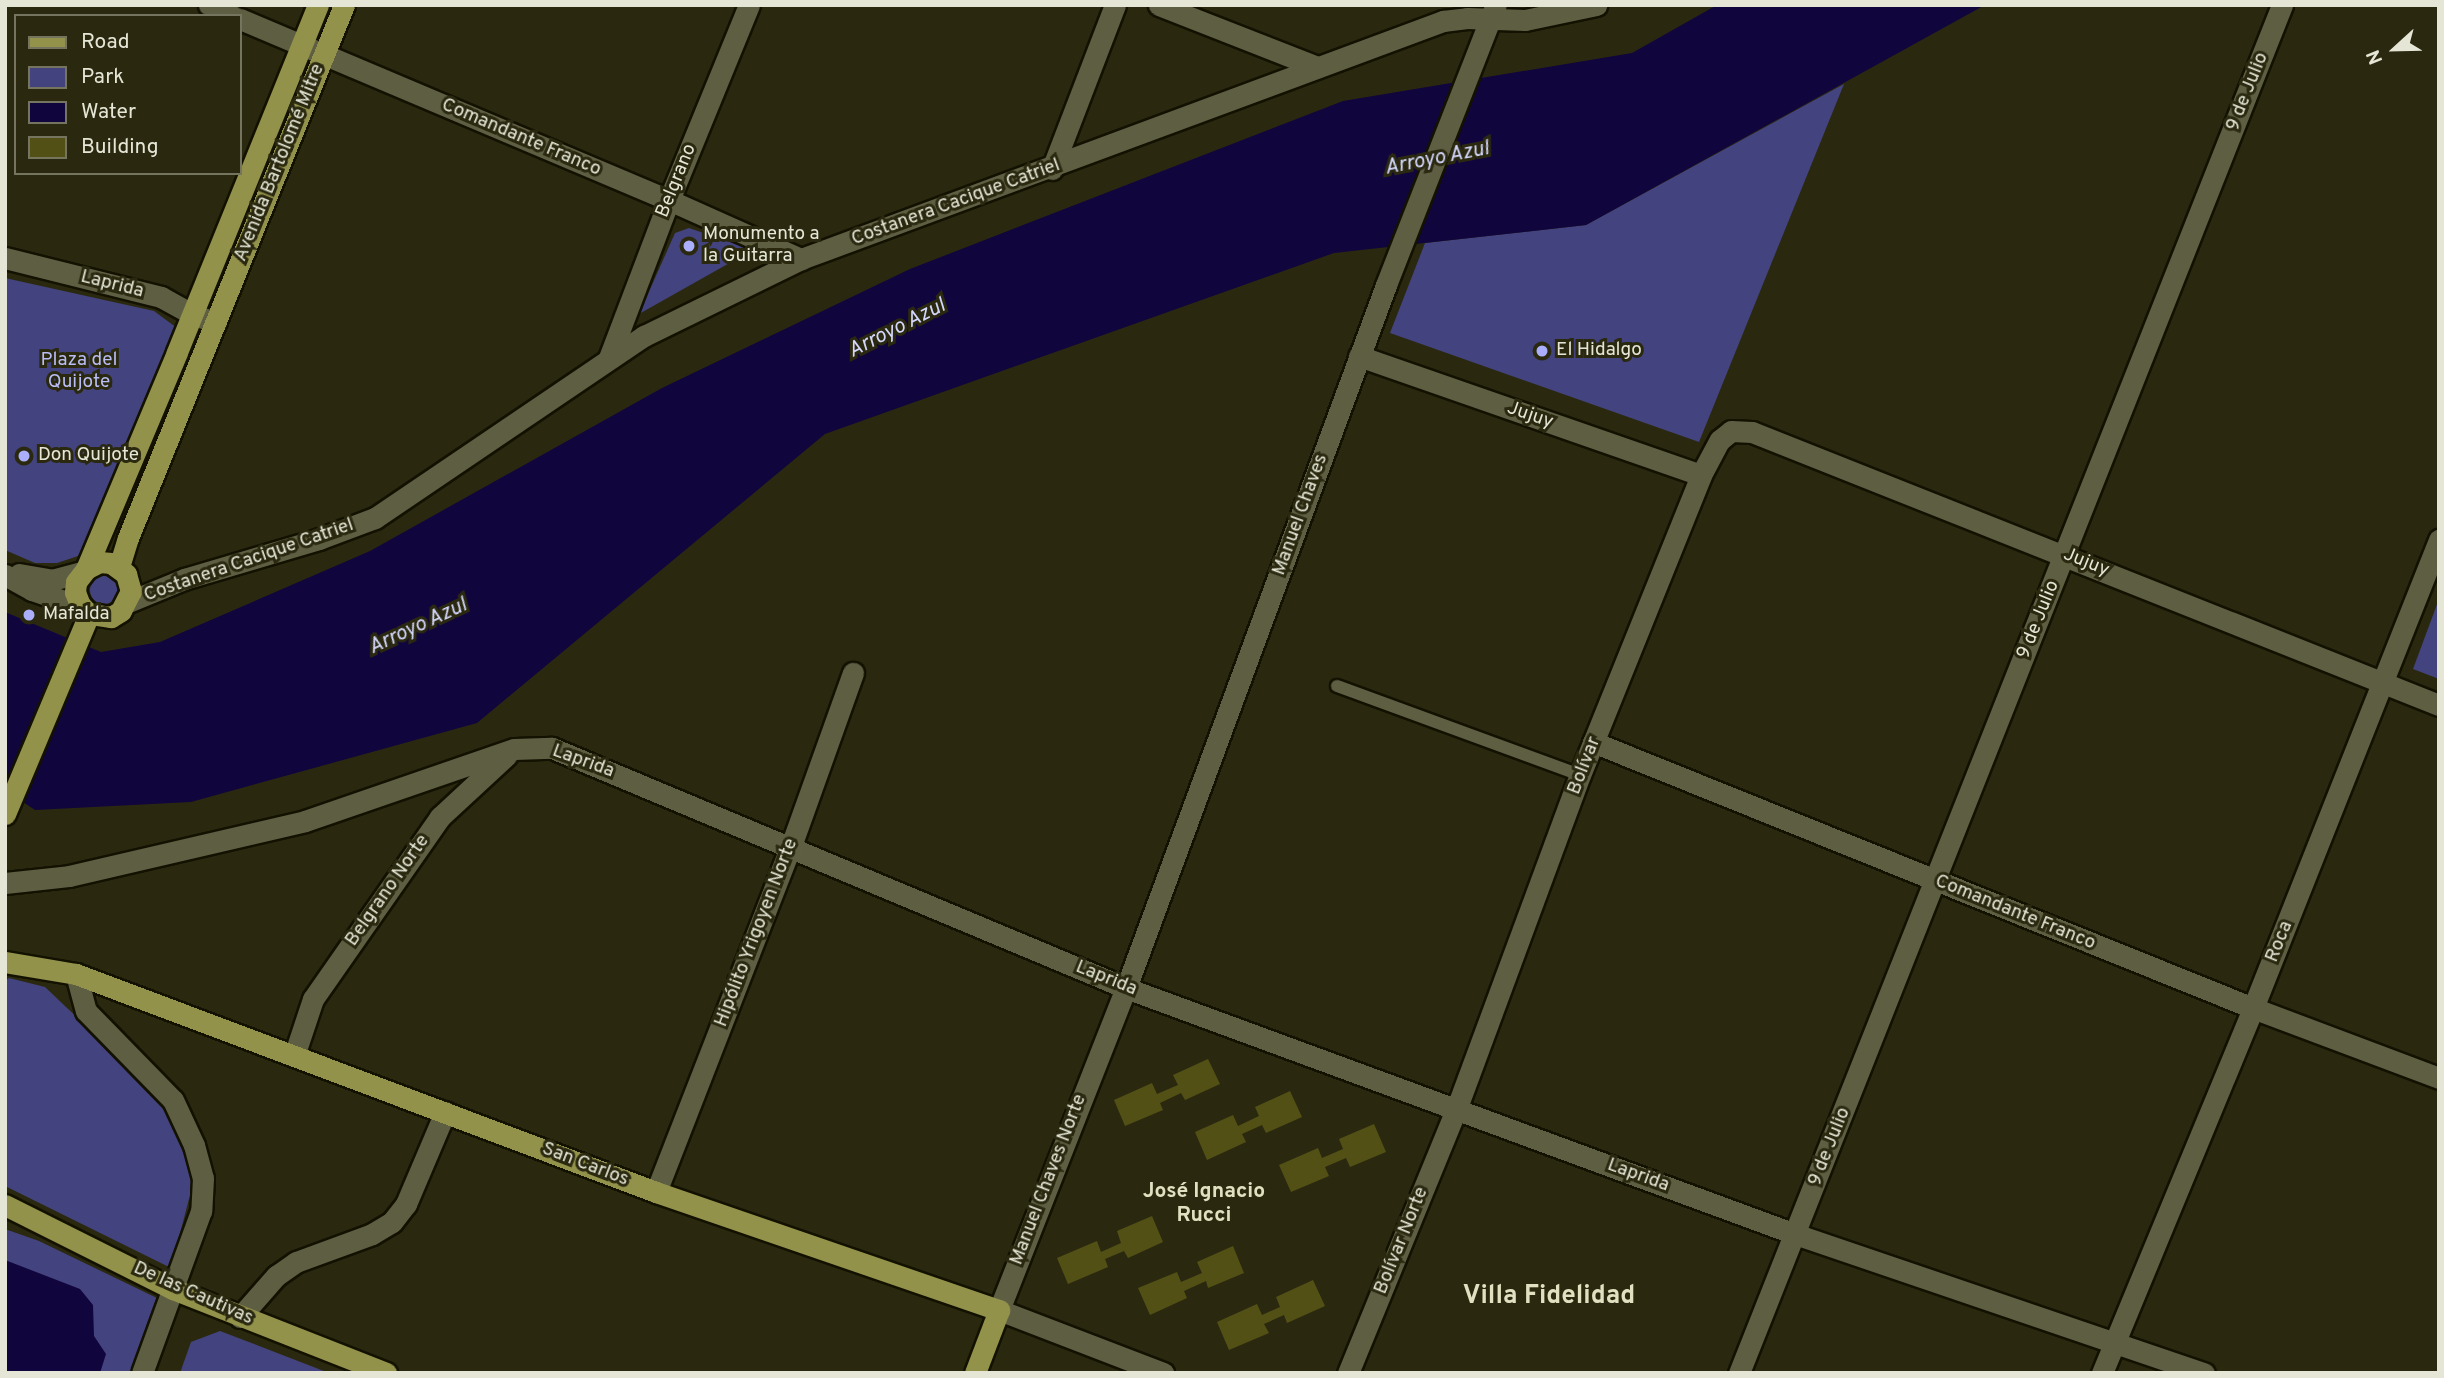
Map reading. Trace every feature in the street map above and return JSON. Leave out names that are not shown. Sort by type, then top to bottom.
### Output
[{"type":"main road","name":"Avenida Bartolomé Mitre","points":[[84,570],[193,315],[318,5]]},
{"type":"main road","name":"Avenida Bartolomé Mitre","points":[[119,567],[128,538],[344,5]]},
{"type":"main road","points":[[5,814],[81,635],[86,611],[75,592],[84,570],[100,562],[119,567],[130,582],[128,602],[111,617],[86,611]]},
{"type":"main road","name":"San Carlos","points":[[5,962],[76,974],[656,1192],[999,1310]]},
{"type":"main road","name":"De las Cautivas","points":[[5,1205],[173,1289],[386,1373]]},
{"type":"main road","name":"Manuel Chaves Norte","points":[[975,1373],[999,1310]]},
{"type":"street","points":[[209,5],[229,14]]},
{"type":"street","name":"Belgrano","points":[[609,358],[668,200],[750,5]]},
{"type":"street","points":[[1052,169],[1115,5]]},
{"type":"street","points":[[1159,5],[1317,67]]},
{"type":"street","name":"Costanera Cacique Catriel","points":[[128,602],[184,579],[319,540],[375,518],[644,336],[801,259],[913,216],[1052,169],[1443,21],[1493,13],[1525,20],[1596,5]]},
{"type":"street","name":"9 de Julio","points":[[1739,1373],[2282,5]]},
{"type":"street","name":"Manuel Chaves","points":[[1126,988],[1386,285],[1493,13]]},
{"type":"street","name":"Comandante Franco","points":[[242,20],[801,259]]},
{"type":"street","name":"Laprida","points":[[5,258],[161,297],[193,315],[216,321]]},
{"type":"street","name":"Jujuy","points":[[1360,356],[1701,475]]},
{"type":"street","name":"Jujuy","points":[[1731,431],[1752,432],[2439,705]]},
{"type":"street","name":"Bolívar","points":[[1456,1110],[1580,775],[1701,475],[1720,440],[1731,431]]},
{"type":"street","name":"Roca","points":[[2102,1373],[2253,1008],[2439,540]]},
{"type":"street","points":[[5,569],[52,580],[84,570]]},
{"type":"street","points":[[5,575],[32,590],[86,611]]},
{"type":"street","name":"Hipólito Yrigoyen Norte","points":[[656,1192],[791,846],[853,673]]},
{"type":"street","name":"Comandante Franco","points":[[1593,742],[2253,1008],[2439,1078]]},
{"type":"street","name":"Laprida","points":[[5,883],[69,877],[305,821],[514,749],[552,748],[1126,988],[1795,1234],[2204,1373]]},
{"type":"street","name":"Belgrano Norte","points":[[294,1056],[313,999],[440,817],[514,749]]},
{"type":"street","points":[[76,974],[86,1011],[173,1100],[194,1144],[203,1178],[201,1211],[142,1373]]},
{"type":"street","name":"Manuel Chaves Norte","points":[[999,1310],[1041,1195],[1126,988]]},
{"type":"street","name":"Bolívar Norte","points":[[1348,1373],[1456,1110]]},
{"type":"street","points":[[240,1317],[276,1276],[296,1262],[372,1234],[392,1222],[406,1204],[444,1112]]},
{"type":"street","name":"San Carlos","points":[[999,1310],[1163,1373]]},
{"type":"lane","points":[[1337,686],[1580,775]]},
{"type":"green space","points":[[1844,84],[1699,442],[1390,333],[1425,243],[1586,225]]},
{"type":"green space","points":[[689,228],[747,248],[749,252],[639,314],[675,233]]},
{"type":"green space","name":"Plaza del Quijote","points":[[5,278],[154,311],[177,328],[93,539],[78,556],[57,563],[35,563],[5,550]]},
{"type":"green space","points":[[104,576],[114,580],[118,590],[114,600],[104,604],[94,600],[90,590],[94,580]]},
{"type":"green space","points":[[2439,599],[2439,679],[2413,669]]},
{"type":"green space","points":[[9,978],[45,987],[148,1085],[185,1136],[196,1172],[171,1268],[5,1186],[5,981]]},
{"type":"green space","points":[[5,1229],[39,1241],[161,1300],[134,1373],[5,1373]]},
{"type":"green space","points":[[220,1331],[329,1373],[180,1373],[191,1342]]},
{"type":"water","name":"Arroyo Azul","points":[[1717,5],[1985,5],[1586,225],[1334,253],[825,434],[477,723],[191,802],[35,810],[5,790],[5,612],[101,652],[160,642],[370,551],[662,388],[910,269],[1343,101],[1632,53]]},
{"type":"water","points":[[5,1260],[80,1289],[93,1305],[94,1336],[106,1354],[100,1373],[5,1373]]},
{"type":"building","points":[[1208,1059],[1220,1084],[1185,1100],[1181,1093],[1160,1103],[1163,1110],[1125,1126],[1114,1100],[1152,1083],[1157,1094],[1178,1085],[1173,1075]]},
{"type":"building","points":[[1290,1091],[1302,1117],[1266,1133],[1262,1125],[1242,1134],[1246,1142],[1207,1160],[1195,1132],[1233,1115],[1238,1126],[1259,1116],[1255,1107]]},
{"type":"building","points":[[1374,1124],[1386,1152],[1350,1167],[1346,1158],[1325,1167],[1329,1176],[1291,1192],[1279,1165],[1318,1148],[1322,1158],[1343,1149],[1339,1139]]},
{"type":"building","points":[[1152,1216],[1163,1242],[1128,1258],[1124,1251],[1105,1259],[1108,1267],[1068,1284],[1057,1258],[1097,1241],[1101,1252],[1121,1243],[1117,1231]]},
{"type":"building","points":[[1233,1246],[1244,1273],[1208,1288],[1206,1281],[1184,1291],[1187,1298],[1150,1315],[1138,1288],[1177,1272],[1181,1282],[1202,1273],[1197,1262]]},
{"type":"building","points":[[1313,1280],[1325,1306],[1287,1323],[1284,1315],[1264,1324],[1269,1333],[1229,1350],[1217,1322],[1257,1304],[1262,1315],[1280,1307],[1276,1297]]},
{"type":"place","name":"Monumento a la Guitarra","points":[[689,246]]},
{"type":"place","name":"El Hidalgo","points":[[1542,351]]},
{"type":"place","name":"Don Quijote","points":[[24,456]]},
{"type":"place","name":"Mafalda","points":[[29,615]]},
{"type":"district","name":"José Ignacio Rucci","points":[[1204,1204]]},
{"type":"district","name":"Villa Fidelidad","points":[[1549,1297]]}]
